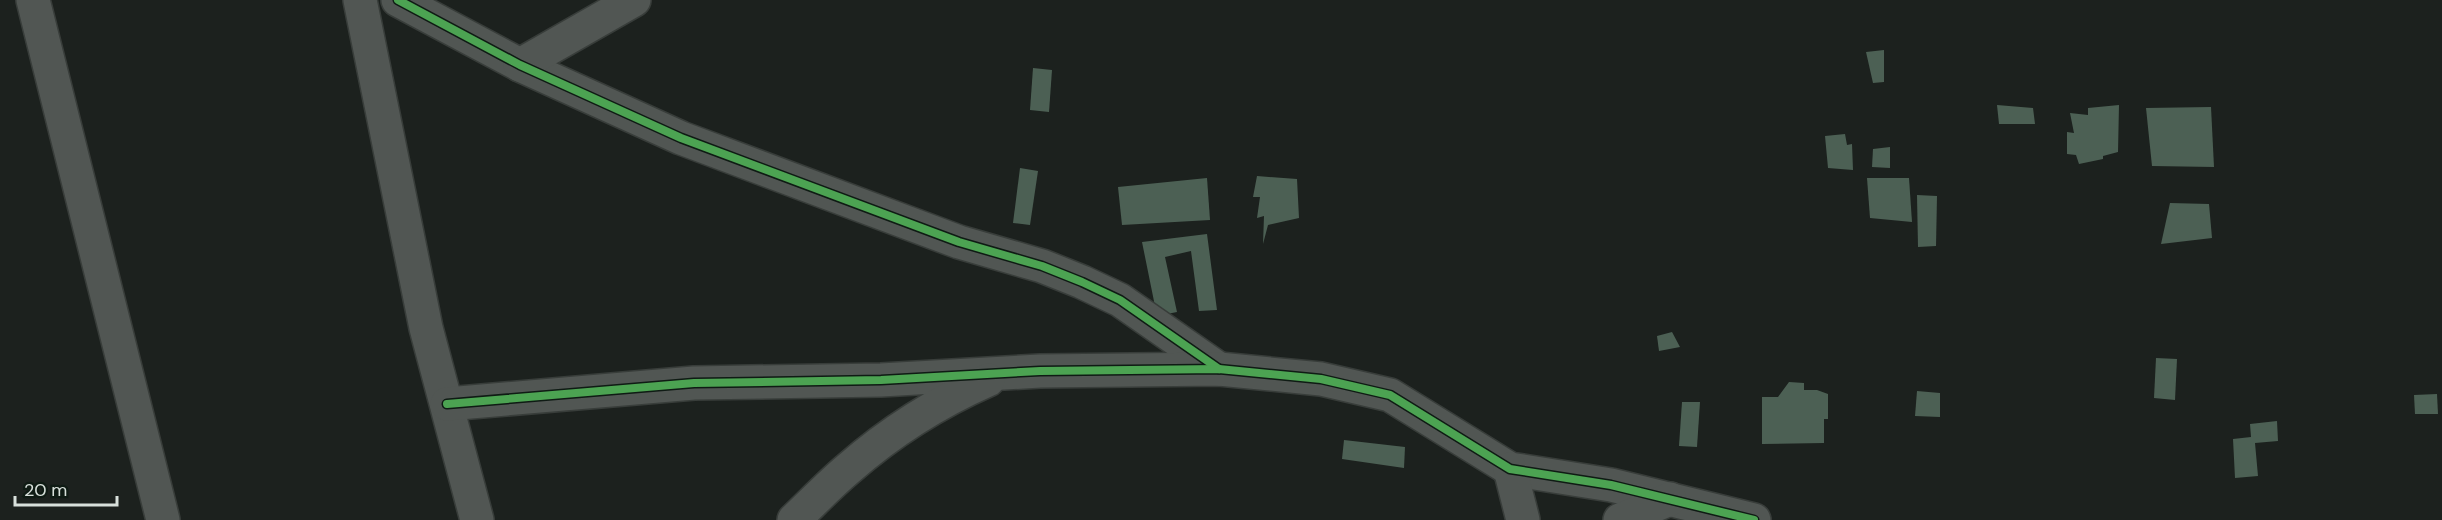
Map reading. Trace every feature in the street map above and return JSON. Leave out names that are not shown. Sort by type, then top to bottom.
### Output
[{"type":"street","points":[[33,0],[163,520]]},
{"type":"street","points":[[360,0],[426,328],[477,520]]},
{"type":"street","points":[[398,0],[520,65],[681,138],[959,242],[1042,266],[1082,282],[1120,300],[1219,369]]},
{"type":"street","points":[[520,65],[634,0]]},
{"type":"street","points":[[447,404],[694,382],[881,380],[1006,373],[1219,369],[1321,379],[1390,395],[1510,469],[1611,485],[1754,520]]},
{"type":"street","points":[[794,520],[848,468],[906,425],[951,397],[1006,373]]},
{"type":"street","points":[[1510,469],[1522,520]]},
{"type":"street","points":[[1620,520],[1670,499]]},
{"type":"building","points":[[1884,50],[1884,82],[1873,83],[1866,52]]},
{"type":"building","points":[[1033,68],[1052,70],[1049,112],[1030,110]]},
{"type":"building","points":[[1997,105],[2033,108],[2035,124],[1999,124]]},
{"type":"building","points":[[2119,105],[2118,152],[2103,156],[2103,159],[2079,164],[2076,155],[2067,154],[2067,132],[2074,133],[2070,113],[2088,115],[2088,108]]},
{"type":"building","points":[[2211,107],[2214,167],[2152,166],[2146,108]]},
{"type":"building","points":[[1845,134],[1847,145],[1852,144],[1853,170],[1828,168],[1825,136]]},
{"type":"building","points":[[1890,147],[1890,168],[1872,167],[1873,149]]},
{"type":"building","points":[[1020,168],[1038,171],[1030,225],[1013,223]]},
{"type":"building","points":[[1257,176],[1297,179],[1299,218],[1268,225],[1263,244],[1264,216],[1257,218],[1260,197],[1253,197]]},
{"type":"building","points":[[1207,178],[1210,220],[1122,225],[1118,187]]},
{"type":"building","points":[[1867,178],[1909,178],[1912,222],[1870,218]]},
{"type":"building","points":[[1917,195],[1937,196],[1936,246],[1918,247]]},
{"type":"building","points":[[2170,203],[2209,204],[2212,238],[2161,244]]},
{"type":"building","points":[[1207,234],[1217,310],[1199,311],[1191,251],[1165,257],[1177,312],[1157,316],[1142,242]]},
{"type":"building","points":[[1672,332],[1680,347],[1659,351],[1657,336]]},
{"type":"building","points":[[2156,358],[2177,359],[2175,400],[2154,398]]},
{"type":"building","points":[[1789,382],[1804,383],[1804,390],[1817,390],[1828,394],[1828,419],[1824,419],[1824,443],[1762,444],[1762,397],[1778,397]]},
{"type":"building","points":[[1917,391],[1940,393],[1940,417],[1915,416]]},
{"type":"building","points":[[2437,394],[2438,414],[2415,414],[2414,395]]},
{"type":"building","points":[[1682,402],[1700,402],[1697,447],[1679,446]]},
{"type":"building","points":[[2277,421],[2278,441],[2255,443],[2258,476],[2235,478],[2233,439],[2251,437],[2250,424]]},
{"type":"building","points":[[1344,440],[1405,447],[1404,468],[1342,459]]},
{"type":"cycle path","points":[[398,0],[520,65],[681,138],[959,242],[1042,266],[1082,282],[1120,300],[1219,369]]},
{"type":"cycle path","points":[[447,404],[694,383],[881,380],[1040,371],[1219,369],[1321,379],[1390,395],[1510,469],[1611,485],[1754,520]]}]
